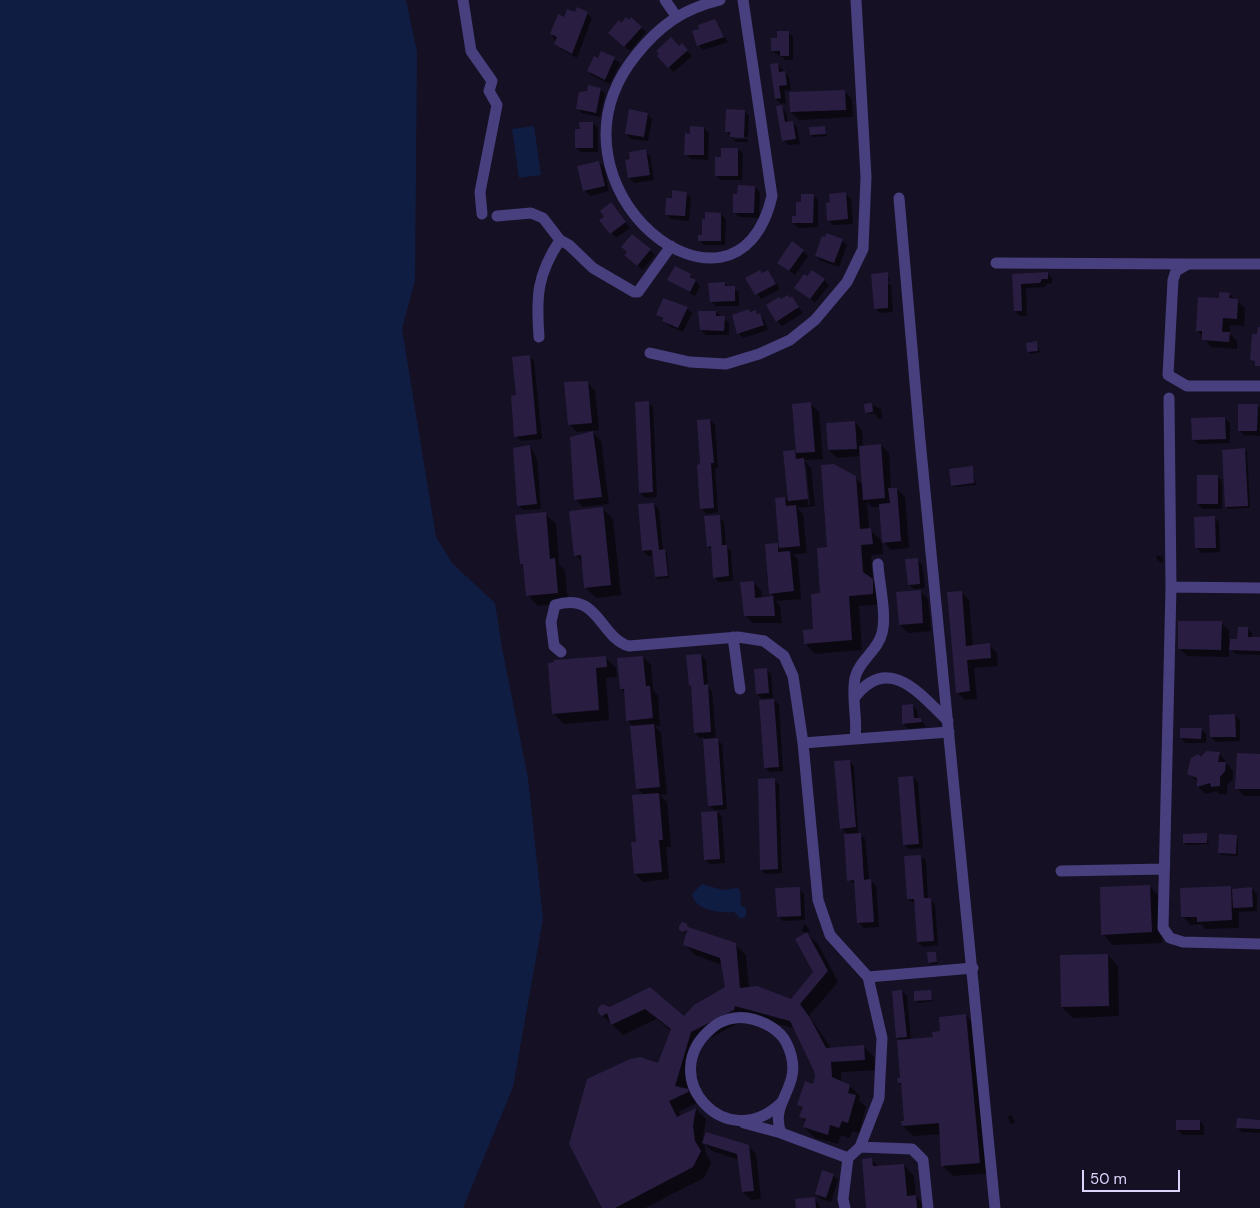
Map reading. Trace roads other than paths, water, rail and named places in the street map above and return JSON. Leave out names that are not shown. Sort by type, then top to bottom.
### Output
[{"type":"street","points":[[463,0],[471,51],[492,80],[489,91],[497,105],[480,192],[482,214]]},
{"type":"street","points":[[665,0],[676,16]]},
{"type":"street","points":[[720,0],[676,16],[641,49],[620,78],[607,116],[605,141],[610,171],[630,210],[645,227],[671,246],[693,257],[707,258],[735,252],[750,243],[760,231],[768,216],[772,184],[743,0]]},
{"type":"street","points":[[650,353],[690,362],[726,364],[759,354],[790,340],[815,320],[846,282],[863,249],[866,176],[856,0]]},
{"type":"street","points":[[899,198],[948,727],[973,968],[994,1208]]},
{"type":"street","points":[[497,216],[531,213],[543,218],[560,240],[569,245],[593,268],[634,292],[638,292],[671,246]]},
{"type":"street","points":[[539,337],[537,308],[542,274],[546,261],[560,240]]},
{"type":"street","points":[[996,263],[1260,264]]},
{"type":"street","points":[[1188,264],[1176,271],[1173,280],[1168,375],[1186,386],[1260,386]]},
{"type":"street","points":[[1169,398],[1171,587],[1164,928],[1170,938],[1183,942],[1260,944]]},
{"type":"street","points":[[855,739],[857,728],[855,681],[858,667],[872,651],[882,634],[878,564]]},
{"type":"street","points":[[1171,587],[1260,588]]},
{"type":"street","points":[[561,652],[554,646],[552,612],[555,605],[570,600],[586,607],[600,618],[621,644],[629,646],[733,637],[764,641],[784,656],[793,676],[804,743],[818,900],[830,935],[868,977],[882,1038],[878,1098],[860,1146],[848,1158],[844,1199],[845,1208]]},
{"type":"street","points":[[733,637],[740,690]]},
{"type":"street","points":[[855,697],[862,688],[876,679],[886,677],[897,679],[922,696],[948,727]]},
{"type":"street","points":[[804,743],[855,739],[948,727]]},
{"type":"street","points":[[1061,871],[1164,870]]},
{"type":"street","points":[[868,977],[973,968]]},
{"type":"street","points":[[739,1122],[757,1119],[773,1111],[781,1103],[790,1088],[794,1070],[786,1042],[775,1030],[760,1020],[732,1018],[716,1025],[703,1035],[694,1051],[690,1067],[692,1085],[703,1104],[718,1116],[739,1122],[781,1134],[848,1158]]},
{"type":"street","points":[[781,1103],[777,1122],[781,1134]]},
{"type":"street","points":[[860,1146],[912,1149],[920,1154],[923,1160],[928,1208]]},
{"type":"water","points":[[0,0],[406,0],[417,52],[415,280],[402,329],[436,537],[452,563],[495,603],[528,778],[543,919],[513,1087],[463,1208],[0,1208]]},
{"type":"water","points":[[534,126],[541,175],[519,178],[512,129]]},
{"type":"water","points":[[702,884],[723,890],[737,888],[740,890],[741,906],[746,908],[746,916],[741,919],[734,912],[709,910],[698,904],[692,894]]}]
